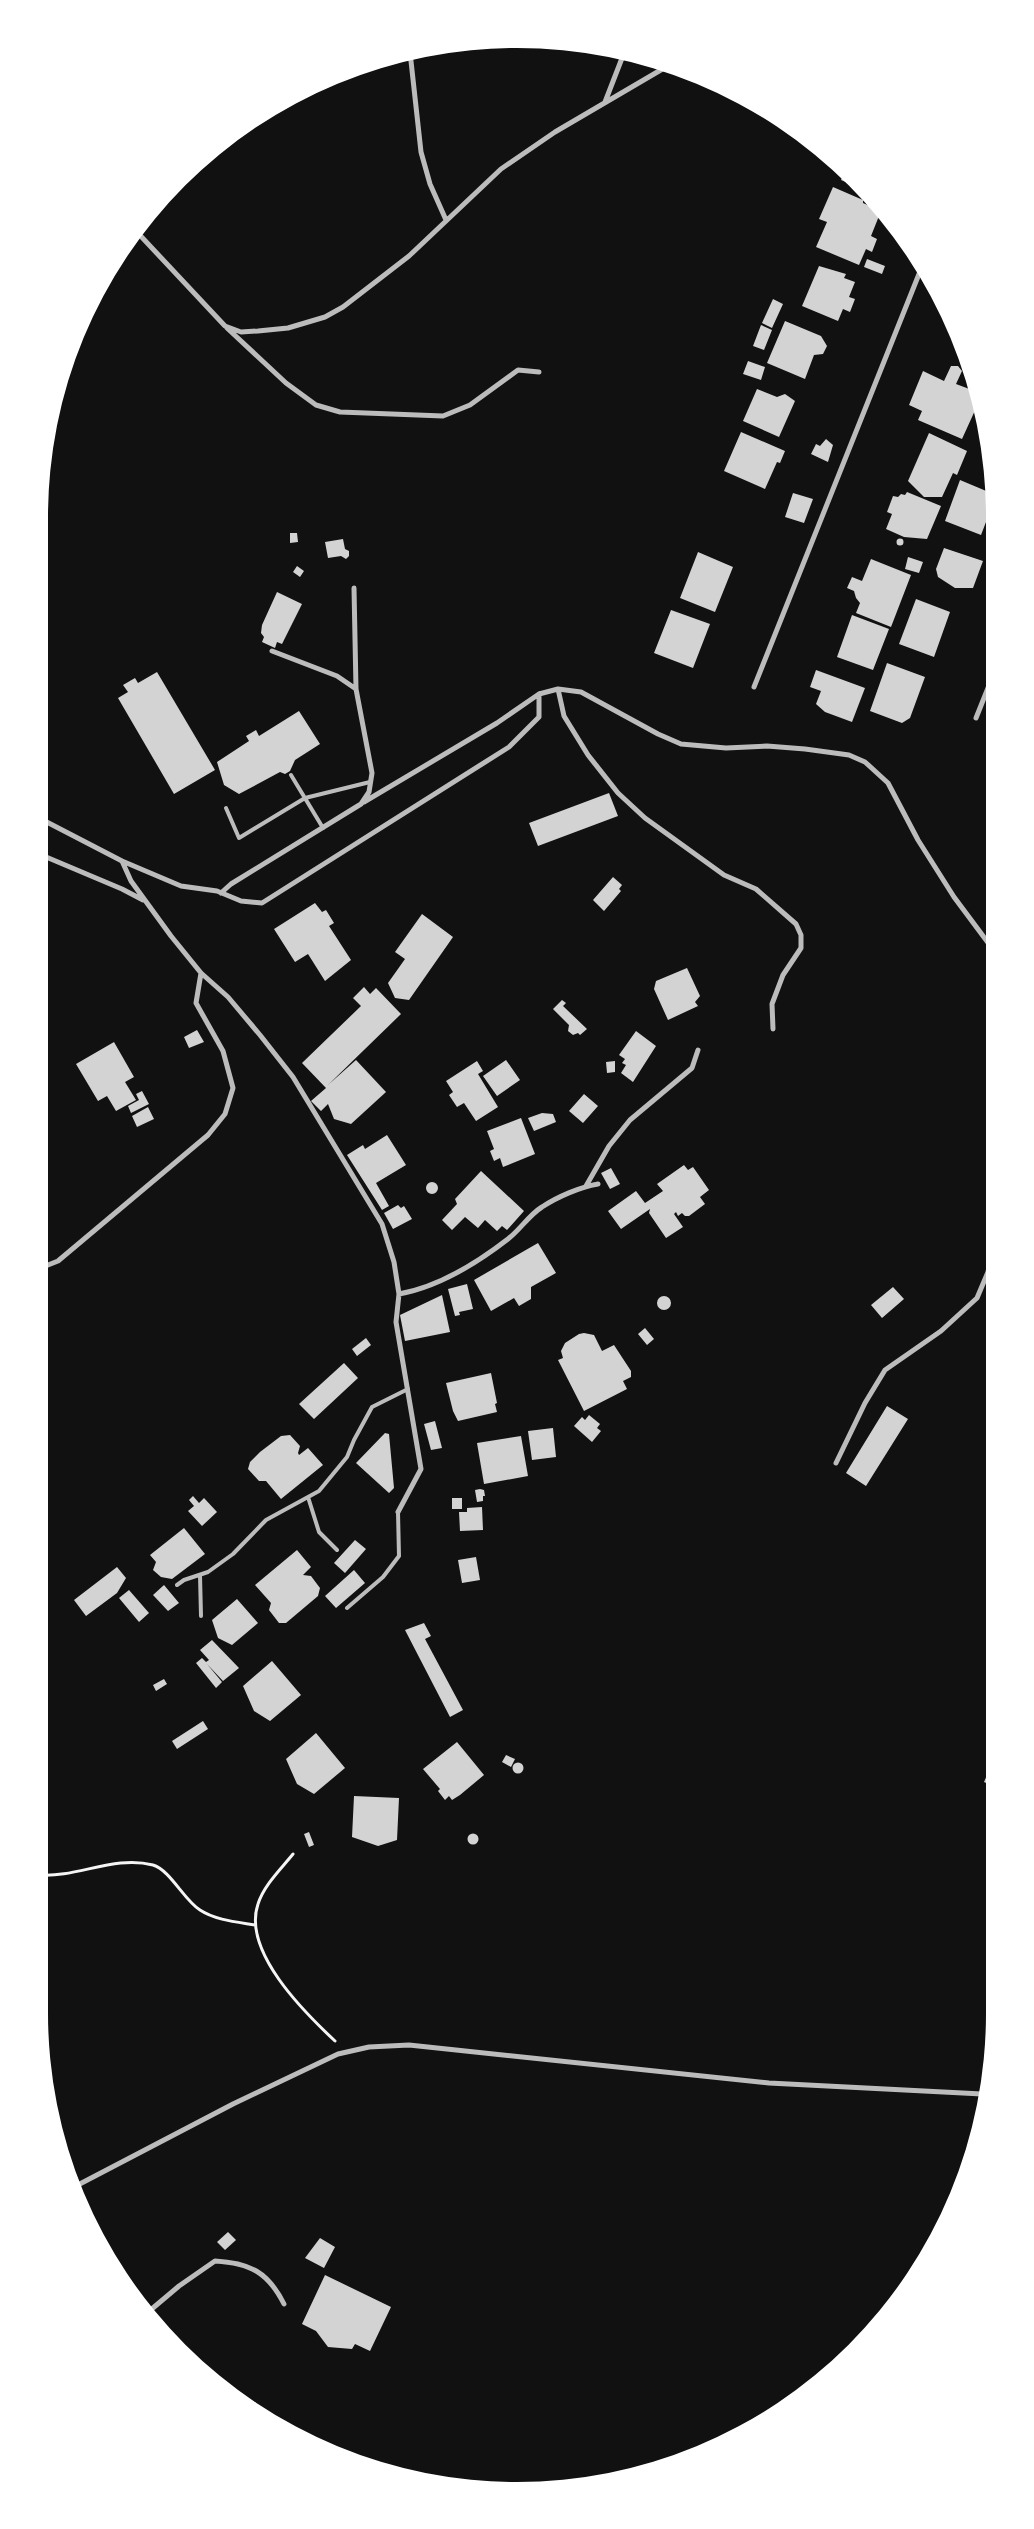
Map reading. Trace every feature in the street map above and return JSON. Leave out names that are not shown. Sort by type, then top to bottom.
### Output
[{"type":"street","points":[[411,60],[421,152],[430,184],[446,220]]},
{"type":"street","points":[[605,103],[622,60]]},
{"type":"street","points":[[225,326],[241,332],[258,331],[288,328],[326,317],[343,307],[409,256],[502,169],[555,132],[661,70]]},
{"type":"street","points":[[141,236],[225,326],[286,383],[316,405],[340,412],[443,416],[470,405],[518,370],[539,372]]},
{"type":"street","points":[[754,688],[919,274]]},
{"type":"street","points":[[354,588],[356,689],[372,773],[369,792],[361,804]]},
{"type":"street","points":[[272,651],[337,676],[356,689]]},
{"type":"street","points":[[558,689],[564,716],[588,755],[618,793],[645,818],[724,875],[756,889],[796,924],[802,935],[801,948],[782,975],[772,1004],[773,1029]]},
{"type":"street","points":[[219,892],[497,723],[539,694],[558,689],[581,692],[658,734],[681,744],[726,748],[767,746],[805,749],[849,755],[865,762],[888,784],[954,897],[986,940]]},
{"type":"street","points":[[976,718],[986,693]]},
{"type":"street","points":[[48,823],[122,861],[181,886],[219,892],[241,901],[262,903],[509,748],[540,717],[539,694]]},
{"type":"street","points":[[48,858],[122,889],[145,901]]},
{"type":"street","points":[[122,861],[131,881],[201,974],[228,998],[293,1077],[349,1166],[382,1224],[394,1262],[399,1294],[396,1322],[421,1469],[398,1512]]},
{"type":"street","points":[[48,1265],[58,1261],[208,1135],[225,1114],[233,1088],[223,1051],[196,1003],[201,974]]},
{"type":"street","points":[[586,1186],[609,1146],[650,1102],[692,1068],[698,1050]]},
{"type":"street","points":[[399,1294],[420,1290],[442,1280],[507,1240],[541,1208],[586,1186],[598,1184]]},
{"type":"street","points":[[836,1463],[865,1403],[885,1370],[941,1331],[977,1298],[986,1277]]},
{"type":"street","points":[[80,2184],[233,2104],[338,2054],[369,2047],[409,2045],[769,2083],[979,2094]]},
{"type":"street","points":[[153,2308],[215,2260],[242,2264],[262,2274],[275,2286],[284,2304]]},
{"type":"lane","points":[[291,775],[323,828]]},
{"type":"lane","points":[[226,808],[239,838],[305,798],[370,782]]},
{"type":"lane","points":[[177,1585],[184,1580],[200,1575],[233,1554],[266,1520],[319,1491],[347,1457],[372,1407],[408,1389]]},
{"type":"lane","points":[[308,1498],[319,1532],[337,1550]]},
{"type":"lane","points":[[348,1608],[382,1577],[399,1556],[398,1512]]},
{"type":"lane","points":[[200,1575],[201,1616]]},
{"type":"path","points":[[293,1854],[268,1885],[258,1904],[255,1925],[263,1952],[282,1984],[321,2028],[346,2052]]},
{"type":"path","points":[[48,1874],[81,1871],[121,1862],[155,1866],[200,1911],[234,1922],[255,1925]]},
{"type":"building","points":[[833,187],[863,200],[863,203],[869,205],[878,218],[871,236],[877,239],[872,252],[866,249],[859,265],[816,247],[827,222],[819,219]]},
{"type":"building","points":[[867,259],[885,266],[882,274],[864,267]]},
{"type":"building","points":[[819,266],[846,274],[844,278],[855,282],[849,297],[855,299],[850,312],[843,309],[838,321],[802,306]]},
{"type":"building","points":[[773,299],[783,304],[772,328],[762,323]]},
{"type":"building","points":[[785,321],[821,336],[827,346],[823,354],[814,355],[805,379],[767,363]]},
{"type":"building","points":[[761,325],[772,330],[764,350],[753,346]]},
{"type":"building","points":[[748,361],[765,367],[761,380],[743,374]]},
{"type":"building","points":[[951,366],[958,366],[962,371],[956,384],[969,389],[974,412],[962,439],[918,420],[922,411],[909,405],[923,371],[944,381]]},
{"type":"building","points":[[757,389],[777,397],[785,394],[795,401],[779,437],[743,421]]},
{"type":"building","points":[[741,432],[785,451],[780,463],[777,462],[765,489],[724,471]]},
{"type":"building","points":[[929,433],[967,451],[957,475],[953,473],[942,497],[924,497],[908,481]]},
{"type":"building","points":[[826,439],[833,445],[828,462],[811,454],[816,444],[820,446]]},
{"type":"building","points":[[960,480],[985,491],[986,522],[981,535],[945,521]]},
{"type":"building","points":[[907,492],[941,506],[927,539],[904,537],[886,529],[892,514],[887,512],[893,496],[905,495]]},
{"type":"building","points":[[793,493],[813,499],[804,523],[785,517]]},
{"type":"building","points":[[290,533],[297,533],[298,542],[290,543]]},
{"type":"building","points":[[900,538],[904,542],[900,546],[896,542]]},
{"type":"building","points":[[343,539],[345,549],[349,551],[349,556],[346,559],[341,556],[328,558],[325,542]]},
{"type":"building","points":[[944,548],[983,561],[973,588],[955,588],[938,577],[936,569]]},
{"type":"building","points":[[698,552],[733,567],[715,612],[680,598]]},
{"type":"building","points":[[908,557],[923,562],[919,573],[905,569]]},
{"type":"building","points":[[871,559],[911,575],[891,627],[856,613],[860,603],[854,591],[847,588],[852,577],[862,581]]},
{"type":"building","points":[[297,566],[304,571],[300,577],[293,572]]},
{"type":"building","points":[[277,592],[302,604],[282,644],[277,642],[275,648],[262,642],[264,637],[261,633],[262,625]]},
{"type":"building","points":[[916,599],[950,612],[934,657],[899,644]]},
{"type":"building","points":[[671,610],[710,624],[693,668],[654,653]]},
{"type":"building","points":[[852,615],[889,629],[873,670],[837,657]]},
{"type":"building","points":[[887,663],[925,677],[910,718],[902,723],[870,711]]},
{"type":"building","points":[[816,670],[865,688],[852,722],[825,712],[816,704],[821,691],[810,687]]},
{"type":"building","points":[[157,672],[215,770],[174,794],[118,698],[128,692],[123,685],[135,678],[138,683]]},
{"type":"building","points":[[299,711],[320,744],[295,760],[290,771],[285,774],[280,772],[239,794],[224,785],[217,762],[249,741],[246,736],[256,730],[259,736]]},
{"type":"building","points":[[609,793],[618,816],[538,846],[529,823]]},
{"type":"building","points":[[613,877],[622,885],[619,889],[621,891],[604,911],[593,900]]},
{"type":"building","points":[[315,903],[322,912],[326,910],[334,923],[329,926],[351,960],[325,981],[308,954],[295,962],[274,929]]},
{"type":"building","points":[[422,914],[453,937],[409,1000],[395,998],[388,983],[405,959],[395,952]]},
{"type":"building","points":[[687,968],[700,996],[695,1002],[698,1006],[668,1020],[654,989],[656,981]]},
{"type":"building","points":[[364,987],[370,994],[376,988],[401,1014],[328,1085],[356,1060],[386,1092],[351,1124],[334,1119],[328,1104],[321,1111],[311,1101],[326,1088],[302,1063],[361,1006],[353,998]]},
{"type":"building","points":[[562,1000],[566,1003],[563,1006],[587,1029],[580,1035],[578,1033],[573,1035],[568,1031],[569,1025],[553,1009]]},
{"type":"building","points":[[197,1030],[204,1042],[189,1048],[184,1037]]},
{"type":"building","points":[[636,1031],[656,1046],[633,1082],[621,1073],[626,1065],[622,1063],[625,1059],[619,1055]]},
{"type":"building","points":[[114,1042],[134,1077],[125,1082],[136,1100],[116,1111],[107,1096],[98,1101],[76,1064]]},
{"type":"building","points":[[506,1060],[520,1080],[497,1096],[483,1076]]},
{"type":"building","points":[[477,1061],[483,1071],[478,1074],[498,1107],[476,1121],[464,1103],[457,1107],[449,1095],[453,1092],[446,1081]]},
{"type":"building","points":[[615,1061],[615,1072],[607,1073],[606,1062]]},
{"type":"building","points":[[142,1091],[149,1104],[131,1113],[128,1106],[139,1100],[136,1094]]},
{"type":"building","points":[[584,1094],[598,1106],[583,1123],[569,1111]]},
{"type":"building","points":[[148,1107],[154,1119],[137,1127],[132,1116]]},
{"type":"building","points":[[542,1113],[553,1114],[556,1122],[534,1131],[528,1118]]},
{"type":"building","points":[[521,1118],[535,1154],[503,1167],[500,1158],[494,1161],[490,1151],[494,1149],[487,1131]]},
{"type":"building","points":[[387,1135],[406,1165],[376,1183],[389,1206],[382,1210],[347,1155],[363,1145],[365,1149]]},
{"type":"building","points":[[684,1165],[688,1170],[693,1167],[709,1190],[700,1197],[705,1204],[689,1216],[685,1216],[682,1213],[678,1216],[676,1212],[674,1214],[683,1227],[666,1238],[649,1213],[650,1209],[621,1229],[608,1211],[636,1191],[645,1203],[663,1191],[657,1184]]},
{"type":"building","points":[[611,1168],[620,1184],[610,1189],[601,1173]]},
{"type":"building","points":[[481,1171],[524,1211],[507,1230],[502,1226],[497,1231],[485,1220],[478,1228],[465,1217],[452,1230],[442,1220],[457,1204],[455,1199]]},
{"type":"building","points":[[432,1182],[438,1188],[432,1194],[426,1188]]},
{"type":"building","points":[[398,1205],[401,1208],[404,1206],[412,1219],[393,1229],[384,1213]]},
{"type":"building","points":[[538,1243],[556,1273],[531,1287],[531,1299],[519,1306],[514,1298],[491,1311],[474,1280]]},
{"type":"building","points":[[467,1284],[473,1309],[459,1312],[460,1315],[455,1316],[448,1289]]},
{"type":"building","points":[[893,1287],[904,1299],[882,1318],[871,1305]]},
{"type":"building","points":[[442,1295],[450,1332],[405,1341],[400,1315]]},
{"type":"building","points":[[664,1296],[669,1298],[671,1303],[669,1308],[664,1310],[659,1308],[657,1303],[659,1298]]},
{"type":"building","points":[[645,1328],[654,1339],[647,1345],[638,1334]]},
{"type":"building","points":[[584,1333],[594,1335],[602,1351],[614,1345],[631,1371],[631,1377],[623,1381],[627,1389],[584,1411],[558,1360],[563,1358],[561,1351],[565,1343]]},
{"type":"building","points":[[366,1338],[371,1345],[357,1356],[352,1349]]},
{"type":"building","points":[[344,1363],[358,1378],[314,1419],[299,1404]]},
{"type":"building","points":[[491,1373],[497,1412],[458,1421],[453,1411],[446,1383]]},
{"type":"building","points":[[887,1406],[908,1419],[866,1486],[846,1473]]},
{"type":"building","points":[[589,1415],[600,1424],[597,1428],[601,1431],[592,1442],[574,1426],[582,1417],[585,1420]]},
{"type":"building","points":[[435,1421],[442,1448],[431,1450],[424,1424]]},
{"type":"building","points":[[553,1428],[556,1457],[532,1460],[528,1431]]},
{"type":"building","points":[[385,1433],[389,1434],[394,1488],[389,1493],[356,1463]]},
{"type":"building","points":[[290,1435],[300,1446],[299,1455],[308,1448],[323,1465],[281,1499],[266,1481],[259,1481],[248,1469],[250,1462],[260,1452],[281,1436]]},
{"type":"building","points":[[521,1436],[528,1476],[484,1484],[477,1443]]},
{"type":"building","points":[[475,1490],[484,1490],[485,1496],[483,1496],[483,1501],[477,1502]]},
{"type":"building","points":[[193,1496],[199,1503],[204,1498],[217,1512],[202,1526],[188,1511],[194,1506],[189,1500]]},
{"type":"building","points":[[452,1498],[462,1498],[462,1509],[452,1509]]},
{"type":"building","points":[[482,1507],[483,1530],[460,1531],[459,1512],[467,1512],[467,1508]]},
{"type":"building","points":[[184,1528],[205,1554],[172,1579],[161,1577],[153,1570],[156,1562],[150,1555]]},
{"type":"building","points":[[355,1540],[366,1549],[345,1573],[334,1563]]},
{"type":"building","points":[[297,1550],[311,1567],[303,1575],[311,1576],[320,1588],[318,1596],[286,1623],[279,1623],[269,1610],[271,1603],[255,1585]]},
{"type":"building","points":[[476,1557],[480,1580],[462,1583],[458,1560]]},
{"type":"building","points":[[117,1567],[126,1578],[117,1593],[86,1616],[74,1600]]},
{"type":"building","points":[[354,1570],[365,1583],[336,1608],[325,1596]]},
{"type":"building","points":[[164,1585],[179,1603],[168,1611],[153,1595]]},
{"type":"building","points":[[129,1590],[149,1613],[139,1622],[119,1598]]},
{"type":"building","points":[[237,1599],[258,1623],[232,1645],[218,1638],[212,1620]]},
{"type":"building","points":[[424,1623],[431,1636],[425,1639],[463,1710],[450,1717],[405,1630]]},
{"type":"building","points":[[212,1640],[239,1668],[223,1681],[207,1664],[222,1682],[216,1688],[196,1663],[202,1658],[206,1662],[209,1660],[200,1650]]},
{"type":"building","points":[[272,1661],[301,1695],[270,1721],[254,1711],[243,1686]]},
{"type":"building","points":[[164,1679],[167,1684],[156,1691],[153,1685]]},
{"type":"building","points":[[203,1721],[208,1729],[177,1749],[172,1741]]},
{"type":"building","points":[[316,1733],[345,1768],[314,1794],[297,1784],[286,1759]]},
{"type":"building","points":[[457,1742],[484,1775],[460,1795],[452,1800],[449,1796],[445,1800],[438,1791],[440,1789],[423,1769]]},
{"type":"building","points":[[506,1755],[515,1759],[511,1767],[502,1762]]},
{"type":"building","points":[[518,1762],[524,1768],[518,1774],[512,1768]]},
{"type":"building","points":[[354,1796],[399,1798],[397,1840],[378,1846],[352,1837]]},
{"type":"building","points":[[309,1832],[314,1845],[309,1847],[304,1834]]},
{"type":"building","points":[[473,1833],[479,1839],[473,1845],[467,1839]]},
{"type":"building","points":[[228,2232],[236,2240],[225,2250],[217,2242]]},
{"type":"building","points":[[320,2238],[335,2247],[324,2268],[305,2258]]},
{"type":"building","points":[[325,2275],[391,2307],[370,2351],[355,2344],[352,2349],[328,2347],[316,2331],[302,2324]]}]
